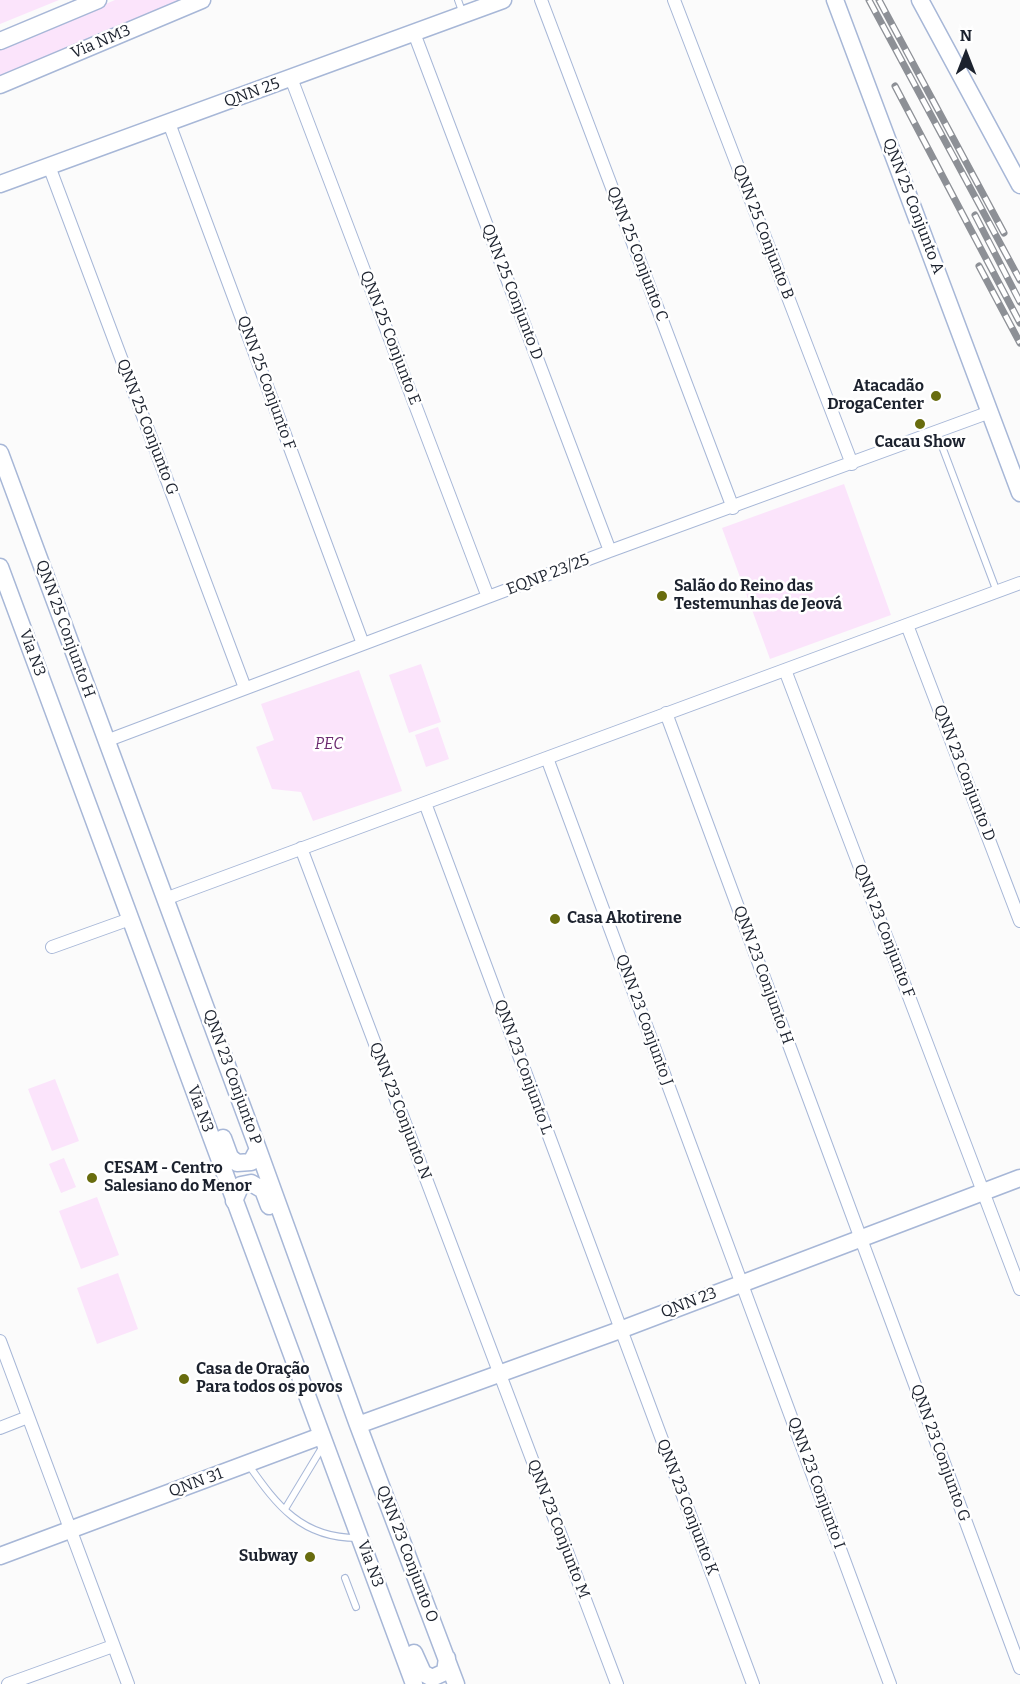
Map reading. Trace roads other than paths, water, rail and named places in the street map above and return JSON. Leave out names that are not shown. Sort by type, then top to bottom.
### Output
[{"type":"main road","points":[[0,41],[98,0]]},
{"type":"main road","name":"Via NM3","points":[[0,84],[202,0]]},
{"type":"main road","name":"QNN 25","points":[[0,184],[414,33],[461,7],[503,0]]},
{"type":"main road","name":"QNN 25 Conjunto A","points":[[835,0],[1020,494]]},
{"type":"main road","points":[[920,0],[1020,185]]},
{"type":"main road","points":[[0,453],[24,517]]},
{"type":"main road","points":[[0,478],[24,517]]},
{"type":"main road","name":"QNN 25 Conjunto H","points":[[24,517],[106,741]]},
{"type":"main road","name":"Via N3","points":[[0,567],[414,1684]]},
{"type":"main road","points":[[106,741],[165,899]]},
{"type":"main road","name":"QNN 23 Conjunto P","points":[[165,899],[358,1425]]},
{"type":"main road","points":[[172,1033],[204,1086],[230,1157],[237,1163],[247,1164],[255,1159],[258,1149]]},
{"type":"main road","name":"QNN 23","points":[[358,1425],[620,1330],[859,1237],[1020,1178]]},
{"type":"main road","points":[[234,1201],[238,1189],[246,1183],[256,1184],[263,1190],[292,1272],[327,1339]]},
{"type":"main road","name":"QNN 23 Conjunto O","points":[[358,1425],[456,1684]]},
{"type":"main road","name":"QNN 31","points":[[0,1556],[247,1464],[323,1440]]},
{"type":"main road","points":[[348,1505],[392,1593],[420,1669],[427,1677],[437,1678],[447,1668],[447,1658]]},
{"type":"street","name":"QNN 25 Conjunto C","points":[[541,0],[733,508]]},
{"type":"street","name":"QNN 25 Conjunto B","points":[[674,0],[852,464]]},
{"type":"street","name":"QNN 25 Conjunto D","points":[[414,33],[610,551]]},
{"type":"street","name":"QNN 25 Conjunto E","points":[[291,78],[488,597]]},
{"type":"street","name":"QNN 25 Conjunto F","points":[[169,123],[363,644]]},
{"type":"street","name":"QNN 25 Conjunto G","points":[[49,166],[245,688]]},
{"type":"street","name":"EQNP 23/25","points":[[106,741],[610,551],[733,508],[990,412]]},
{"type":"street","points":[[165,899],[1020,583]]},
{"type":"street","name":"QNN 23 Conjunto D","points":[[907,625],[1020,921]]},
{"type":"street","name":"QNN 23 Conjunto F","points":[[785,670],[1020,1289]]},
{"type":"street","name":"QNN 23 Conjunto H","points":[[666,714],[859,1237]]},
{"type":"street","name":"QNN 23 Conjunto J","points":[[547,758],[742,1282]]},
{"type":"street","name":"QNN 23 Conjunto L","points":[[425,803],[620,1330]]},
{"type":"street","name":"QNN 23 Conjunto N","points":[[301,848],[499,1373]]},
{"type":"street","points":[[52,947],[130,919]]},
{"type":"street","name":"QNN 23 Conjunto G","points":[[859,1237],[1020,1668]]},
{"type":"street","name":"QNN 23 Conjunto I","points":[[742,1282],[890,1684]]},
{"type":"street","name":"QNN 23 Conjunto K","points":[[620,1330],[753,1684]]},
{"type":"street","points":[[0,1341],[128,1684]]},
{"type":"street","name":"QNN 23 Conjunto M","points":[[499,1373],[617,1684]]},
{"type":"street","points":[[0,1428],[28,1417]]},
{"type":"street","points":[[8,1684],[113,1646]]},
{"type":"lane","points":[[937,433],[997,592]]},
{"type":"lane","points":[[285,1509],[323,1440]]},
{"type":"lane","points":[[247,1464],[269,1495],[313,1532],[336,1538],[360,1538]]},
{"type":"lane","points":[[345,1578],[356,1607]]},
{"type":"railway","points":[[869,0],[1020,280]]},
{"type":"railway","points":[[879,0],[1004,233]]},
{"type":"railway","points":[[895,86],[1020,323]]},
{"type":"railway","points":[[975,215],[1020,302]]},
{"type":"railway","points":[[979,266],[1020,343]]},
{"type":"place","name":"Atacadão DrogaCenter","points":[[936,396]]},
{"type":"place","name":"Cacau Show","points":[[920,424]]},
{"type":"place","name":"Salão do Reino das Testemunhas de Jeová","points":[[662,596]]},
{"type":"place","name":"Casa Akotirene","points":[[555,919]]},
{"type":"place","name":"CESAM - Centro Salesiano do Menor","points":[[92,1178]]},
{"type":"place","name":"Casa de Oração Para todos os povos","points":[[184,1379]]},
{"type":"place","name":"Subway","points":[[310,1557]]},
{"type":"park label","name":"PEC","points":[[329,745]]}]
